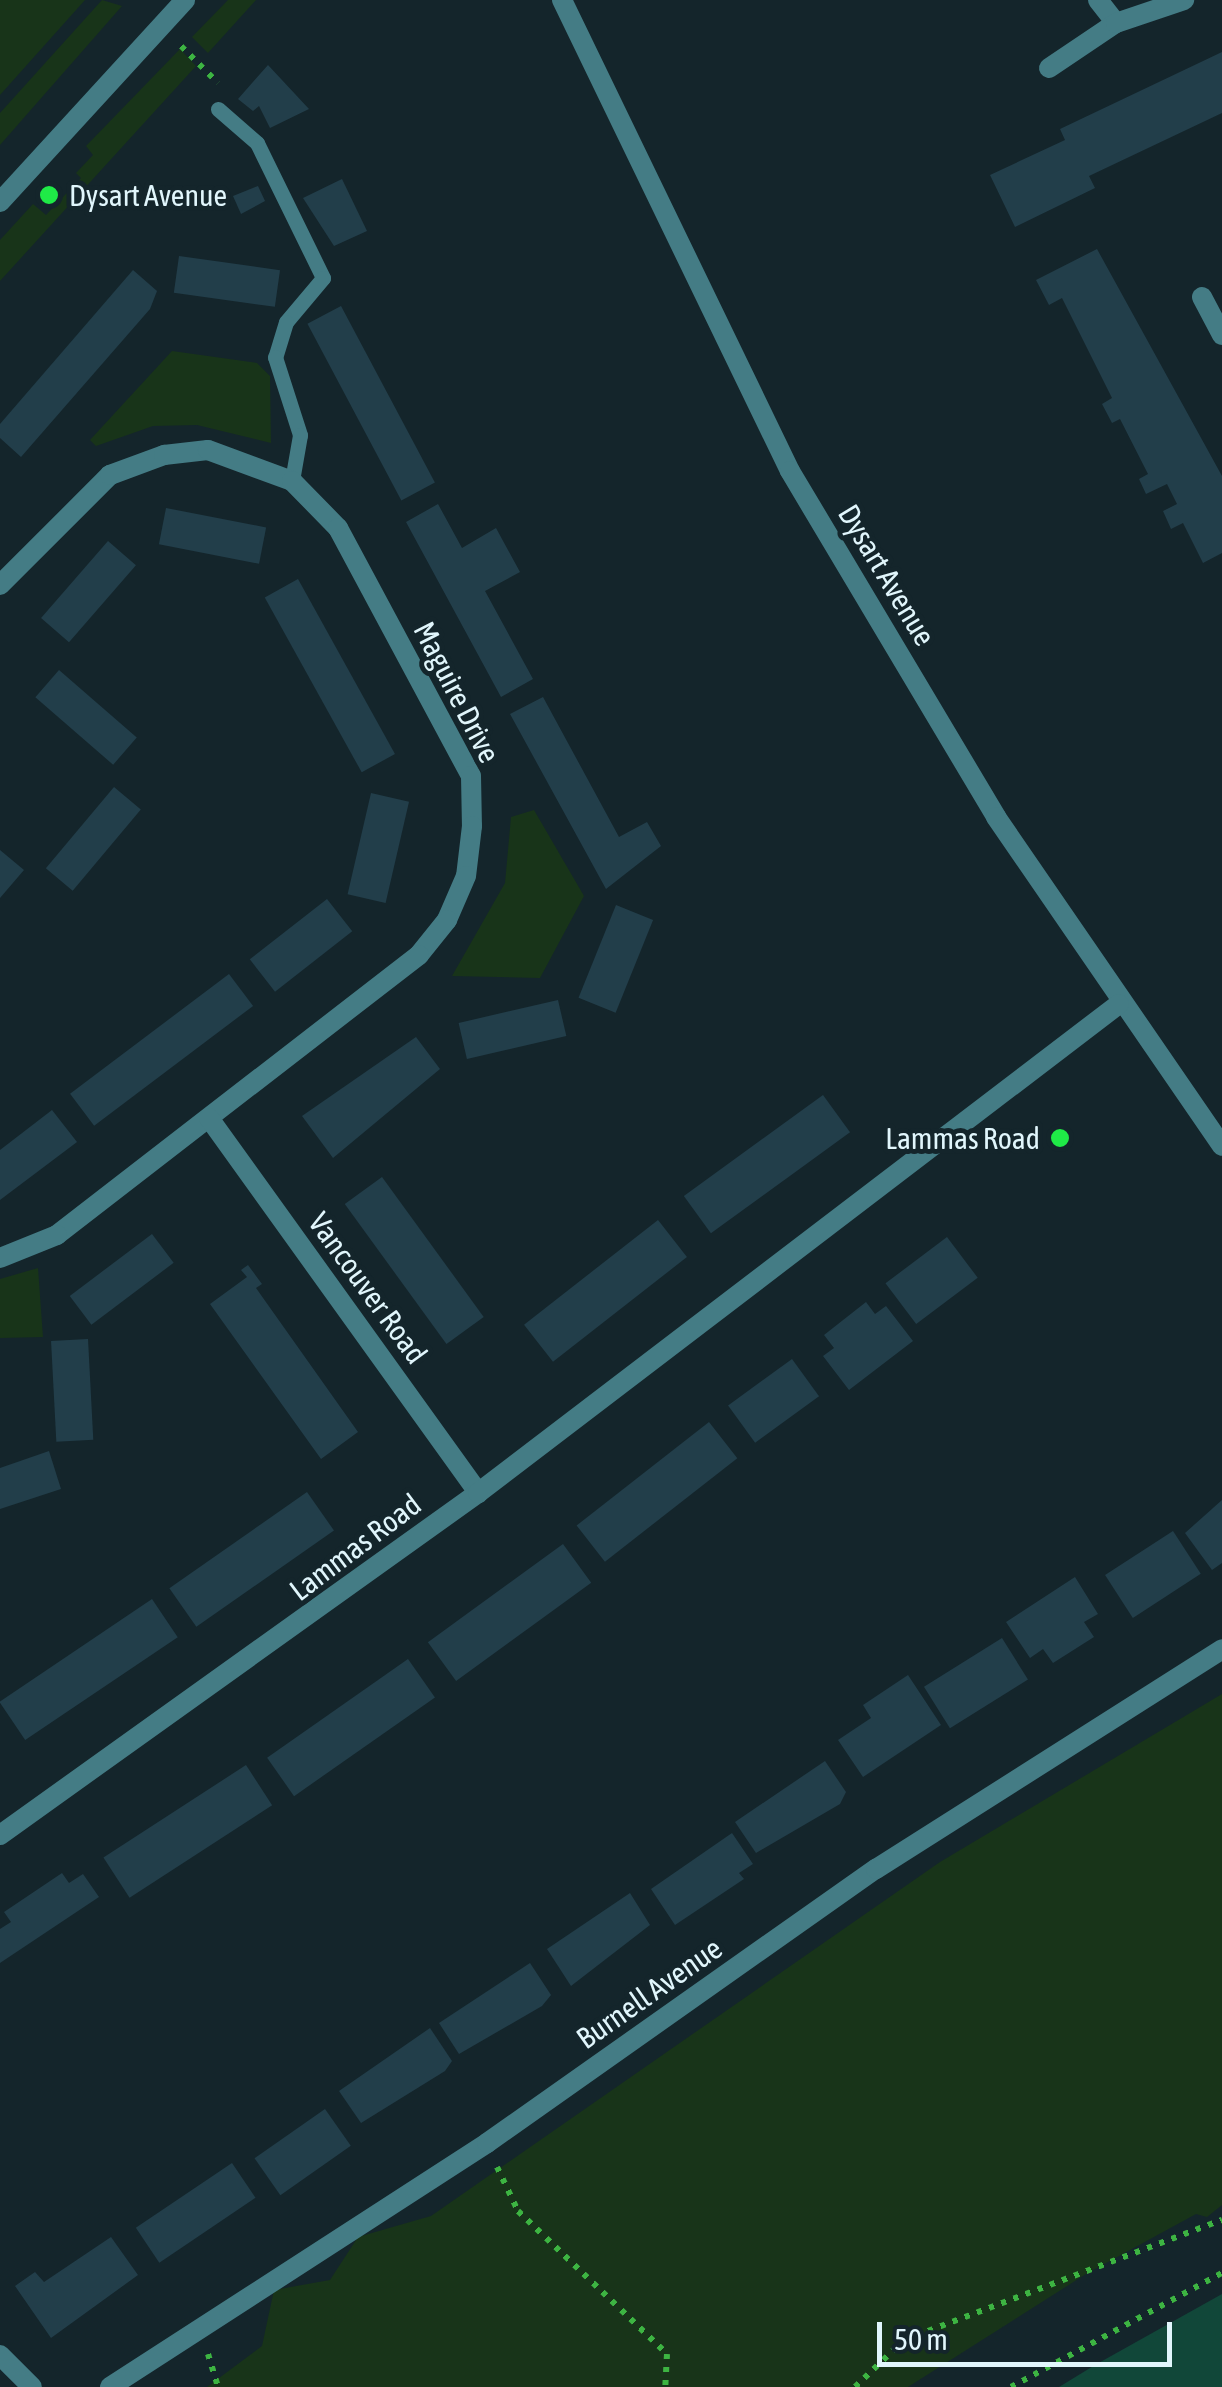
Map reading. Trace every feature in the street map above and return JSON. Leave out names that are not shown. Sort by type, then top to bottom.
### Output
[{"type":"street","points":[[0,202],[185,0]]},
{"type":"street","name":"Dysart Avenue","points":[[562,0],[790,471],[996,817],[1119,1004],[1222,1146]]},
{"type":"street","points":[[1098,0],[1116,23]]},
{"type":"street","points":[[1049,68],[1116,23],[1184,0]]},
{"type":"street","points":[[1202,297],[1222,335]]},
{"type":"street","name":"Maguire Drive","points":[[0,585],[110,475],[164,455],[208,450],[292,482],[338,528],[471,776],[466,876],[447,920],[419,955],[57,1235],[0,1258]]},
{"type":"street","name":"Lammas Road","points":[[0,1835],[478,1493],[1119,1004]]},
{"type":"street","name":"Vancouver Road","points":[[209,1118],[478,1493]]},
{"type":"street","name":"Burnell Avenue","points":[[110,2387],[487,2144],[876,1869],[1222,1649]]},
{"type":"street","points":[[0,2355],[30,2386]]},
{"type":"lane","points":[[218,109],[257,143],[323,278],[286,322],[275,357],[300,435],[292,482]]},
{"type":"path","points":[[487,2144],[518,2211],[667,2354],[665,2387]]},
{"type":"path","points":[[856,2387],[904,2340],[1222,2220]]},
{"type":"path","points":[[1011,2387],[1222,2272]]},
{"type":"shaded area","points":[[0,0],[85,0],[0,95]]},
{"type":"shaded area","points":[[102,0],[122,6],[0,145],[0,113]]},
{"type":"shaded area","points":[[228,0],[256,0],[208,53],[192,37]]},
{"type":"shaded area","points":[[180,49],[196,66],[0,281],[0,240],[33,204],[46,215],[81,178],[76,173],[93,155],[86,146]]},
{"type":"shaded area","points":[[172,351],[257,363],[270,376],[271,443],[197,425],[153,426],[96,446],[90,440]]},
{"type":"shaded area","points":[[534,810],[584,896],[540,978],[452,976],[505,883],[511,817]]},
{"type":"shaded area","points":[[38,1268],[43,1337],[0,1338],[0,1279]]},
{"type":"shaded area","points":[[1222,1694],[1222,2205],[1207,2217],[1196,2214],[1086,2274],[908,2387],[207,2387],[262,2346],[274,2290],[330,2280],[358,2237],[431,2216],[940,1862]]},
{"type":"shaded area","points":[[1222,2294],[1222,2387],[1059,2387],[1095,2365]]},
{"type":"building","points":[[1222,52],[1222,113],[1089,176],[1095,188],[1015,227],[990,175],[1065,140],[1060,129]]},
{"type":"building","points":[[268,65],[309,109],[270,128],[259,106],[253,111],[238,99]]},
{"type":"building","points":[[342,179],[367,231],[334,246],[303,198]]},
{"type":"building","points":[[258,186],[265,201],[241,214],[233,196]]},
{"type":"building","points":[[1097,249],[1222,476],[1222,553],[1203,563],[1183,523],[1171,529],[1163,511],[1177,504],[1167,484],[1146,494],[1139,479],[1148,474],[1120,419],[1112,423],[1102,404],[1112,398],[1062,298],[1049,305],[1036,280]]},
{"type":"building","points":[[179,256],[280,270],[275,307],[174,293]]},
{"type":"building","points":[[133,270],[157,291],[150,309],[21,457],[0,438],[0,424]]},
{"type":"building","points":[[341,306],[435,483],[401,500],[307,324]]},
{"type":"building","points":[[438,504],[462,548],[496,528],[520,572],[485,591],[533,679],[501,697],[406,522]]},
{"type":"building","points":[[166,508],[266,527],[259,564],[159,544]]},
{"type":"building","points":[[108,541],[136,565],[69,642],[41,618]]},
{"type":"building","points":[[298,579],[395,754],[362,772],[265,597]]},
{"type":"building","points":[[59,670],[137,738],[113,765],[35,697]]},
{"type":"building","points":[[543,697],[619,837],[647,822],[661,846],[606,889],[510,714]]},
{"type":"building","points":[[114,787],[141,809],[73,891],[46,868]]},
{"type":"building","points":[[371,793],[409,802],[386,903],[348,894]]},
{"type":"building","points":[[0,850],[24,870],[0,898]]},
{"type":"building","points":[[327,899],[352,931],[275,992],[250,959]]},
{"type":"building","points":[[616,905],[653,920],[616,1013],[579,998]]},
{"type":"building","points":[[229,974],[253,1006],[94,1126],[70,1094]]},
{"type":"building","points":[[558,1000],[566,1036],[467,1059],[459,1023]]},
{"type":"building","points":[[416,1037],[440,1069],[333,1158],[302,1116]]},
{"type":"building","points":[[823,1095],[850,1132],[711,1233],[684,1196]]},
{"type":"building","points":[[52,1110],[77,1142],[0,1200],[0,1150]]},
{"type":"building","points":[[382,1177],[484,1317],[446,1344],[345,1204]]},
{"type":"building","points":[[658,1220],[687,1257],[553,1362],[524,1325]]},
{"type":"building","points":[[152,1234],[174,1263],[91,1325],[70,1296]]},
{"type":"building","points":[[947,1237],[978,1278],[916,1324],[886,1283]]},
{"type":"building","points":[[248,1265],[262,1284],[256,1288],[358,1432],[321,1459],[210,1304],[247,1277],[241,1270]]},
{"type":"building","points":[[866,1302],[875,1314],[886,1306],[913,1341],[849,1390],[823,1356],[834,1348],[824,1335]]},
{"type":"building","points":[[88,1339],[93,1440],[56,1442],[51,1341]]},
{"type":"building","points":[[792,1359],[819,1396],[755,1443],[728,1405]]},
{"type":"building","points":[[709,1422],[737,1458],[605,1562],[577,1525]]},
{"type":"building","points":[[49,1451],[61,1489],[0,1509],[0,1468]]},
{"type":"building","points":[[307,1492],[334,1531],[196,1627],[169,1588]]},
{"type":"building","points":[[1222,1500],[1222,1563],[1212,1570],[1185,1533]]},
{"type":"building","points":[[1173,1531],[1201,1574],[1133,1618],[1105,1575]]},
{"type":"building","points":[[563,1544],[591,1583],[456,1681],[428,1642]]},
{"type":"building","points":[[1075,1577],[1098,1614],[1084,1622],[1094,1637],[1053,1663],[1043,1649],[1030,1658],[1006,1622]]},
{"type":"building","points":[[152,1599],[178,1637],[25,1740],[0,1702]]},
{"type":"building","points":[[1002,1638],[1028,1680],[950,1728],[924,1687]]},
{"type":"building","points":[[408,1659],[435,1698],[294,1796],[267,1758]]},
{"type":"building","points":[[908,1675],[941,1725],[863,1777],[838,1740],[871,1718],[863,1705]]},
{"type":"building","points":[[825,1761],[846,1792],[840,1804],[756,1853],[735,1822]]},
{"type":"building","points":[[246,1765],[272,1805],[130,1898],[103,1858]]},
{"type":"building","points":[[732,1833],[753,1864],[739,1873],[744,1879],[675,1925],[651,1889]]},
{"type":"building","points":[[62,1873],[69,1883],[83,1874],[99,1897],[0,1963],[0,1929],[11,1922],[4,1912]]},
{"type":"building","points":[[630,1893],[650,1925],[571,1986],[547,1949]]},
{"type":"building","points":[[530,1963],[551,1995],[542,2006],[459,2054],[439,2023]]},
{"type":"building","points":[[430,2028],[452,2061],[445,2071],[361,2123],[339,2091]]},
{"type":"building","points":[[325,2109],[351,2146],[280,2195],[255,2158]]},
{"type":"building","points":[[232,2163],[255,2198],[159,2263],[136,2228]]},
{"type":"building","points":[[111,2237],[138,2275],[51,2338],[15,2286],[35,2272],[44,2282]]},
{"type":"place","name":"Dysart Avenue","points":[[49,195]]},
{"type":"place","name":"Lammas Road","points":[[1060,1138]]}]
